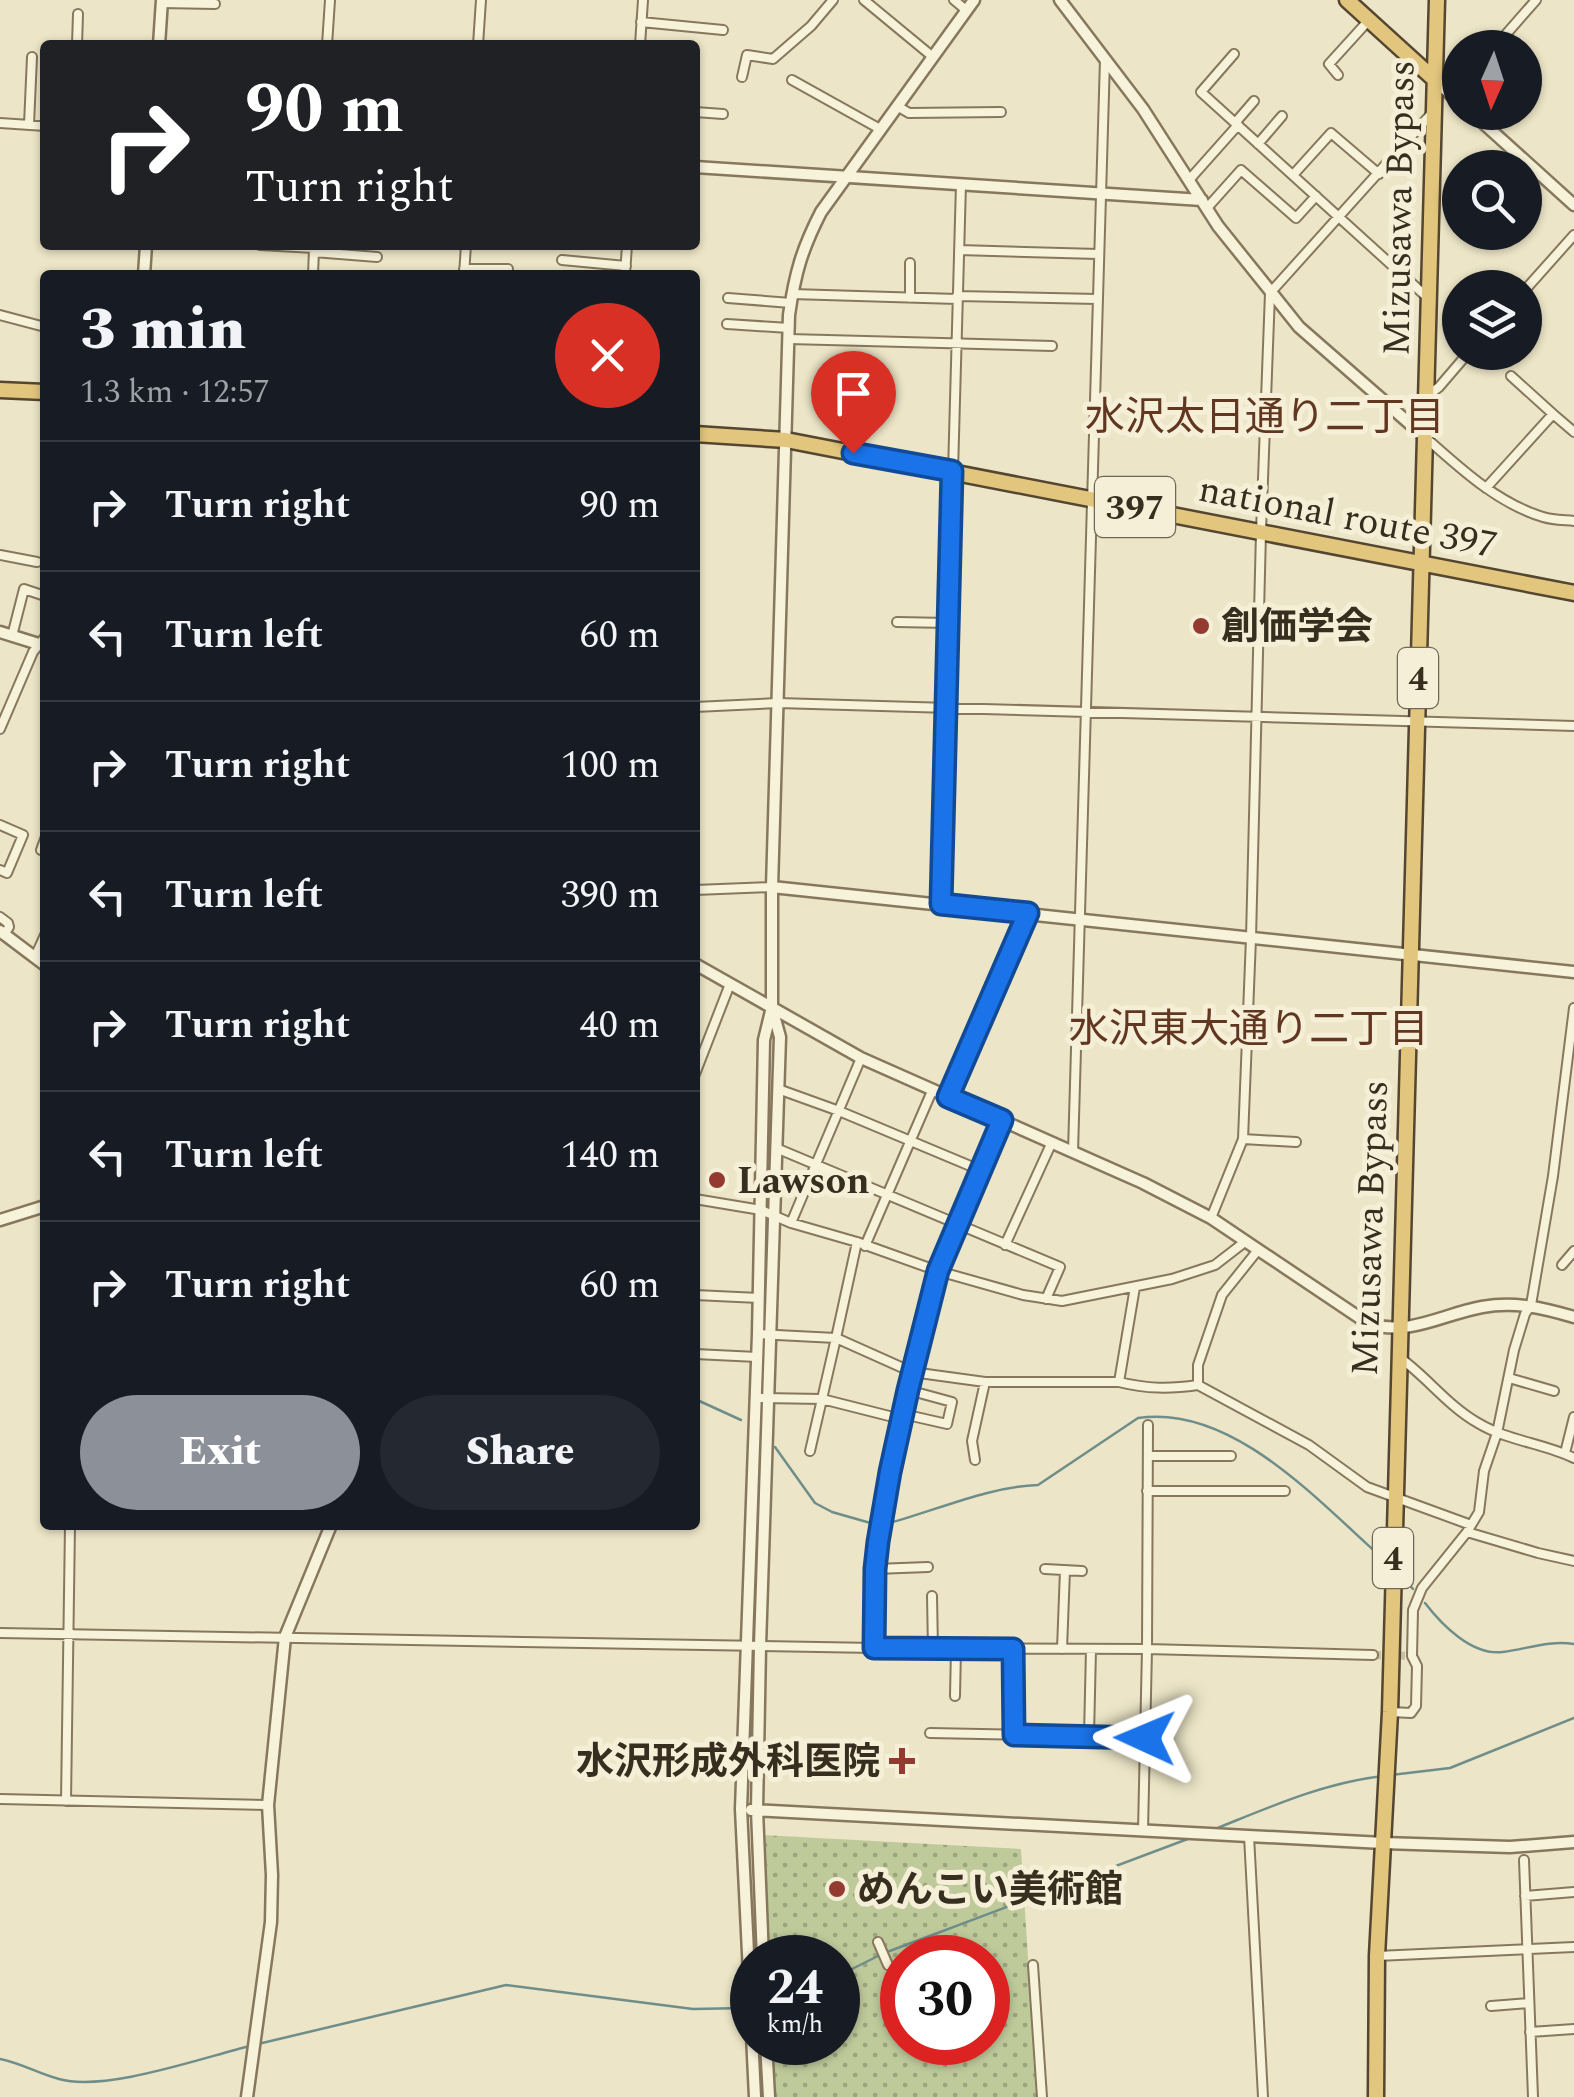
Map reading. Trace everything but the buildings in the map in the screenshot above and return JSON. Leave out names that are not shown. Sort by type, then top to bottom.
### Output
[{"type":"highway","points":[[1346,0],[1434,78]]},
{"type":"highway","name":"Mizusawa Bypass","points":[[1376,2097],[1377,1956],[1390,1712],[1436,0]]},
{"type":"highway","points":[[0,390],[40,392]]},
{"type":"highway","name":"national route 397","points":[[700,434],[786,440],[1574,593]]},
{"type":"street","points":[[327,40],[330,0]]},
{"type":"street","points":[[478,40],[481,0]]},
{"type":"street","points":[[640,40],[643,0]]},
{"type":"street","points":[[742,77],[747,55],[774,59],[833,0]]},
{"type":"street","points":[[864,0],[932,57]]},
{"type":"street","points":[[762,1398],[757,1357],[764,1334],[759,1298],[764,1040],[772,1007],[772,887],[792,298],[803,248],[821,212],[970,5],[954,0]]},
{"type":"street","points":[[1060,0],[1143,109],[1204,204],[1270,293],[1314,342],[1474,480],[1515,506],[1546,518],[1574,521]]},
{"type":"street","points":[[1510,30],[1536,0]]},
{"type":"street","points":[[159,40],[162,1],[215,4]]},
{"type":"street","points":[[77,40],[78,14]]},
{"type":"street","points":[[1338,74],[1329,64],[1369,20]]},
{"type":"street","points":[[641,22],[723,30]]},
{"type":"street","points":[[1234,54],[1201,92],[1429,299]]},
{"type":"street","points":[[29,125],[32,57]]},
{"type":"street","points":[[1073,1152],[1104,58]]},
{"type":"street","points":[[1434,78],[1442,86]]},
{"type":"street","points":[[792,80],[880,129]]},
{"type":"street","points":[[1189,180],[1254,101]]},
{"type":"street","points":[[897,106],[908,113],[1001,112]]},
{"type":"street","points":[[700,112],[722,114]]},
{"type":"street","points":[[1211,1218],[1243,1139],[1270,293],[1432,113]]},
{"type":"street","points":[[1258,144],[1282,116]]},
{"type":"street","points":[[0,124],[40,126]]},
{"type":"street","points":[[1490,130],[1574,205]]},
{"type":"street","points":[[1293,175],[1332,133],[1378,174]]},
{"type":"street","points":[[700,167],[1100,192],[1204,204],[1241,170],[1296,218],[1316,196]]},
{"type":"street","points":[[941,904],[961,184]]},
{"type":"street","points":[[1542,271],[1574,236]]},
{"type":"street","points":[[322,250],[378,257]]},
{"type":"street","points":[[959,250],[1098,254]]},
{"type":"street","points":[[562,260],[626,270]]},
{"type":"street","points":[[910,263],[910,298]]},
{"type":"street","points":[[493,270],[508,269]]},
{"type":"street","points":[[728,298],[1097,299]]},
{"type":"street","points":[[0,315],[40,326]]},
{"type":"street","points":[[727,324],[789,333],[1052,346]]},
{"type":"street","points":[[1426,397],[1454,370]]},
{"type":"street","points":[[1512,376],[1574,432]]},
{"type":"street","points":[[1486,488],[1553,414]]},
{"type":"street","points":[[0,555],[37,562]]},
{"type":"street","points":[[12,636],[24,589],[40,594]]},
{"type":"street","points":[[897,622],[948,623]]},
{"type":"street","points":[[0,632],[40,641]]},
{"type":"street","points":[[0,729],[40,648]]},
{"type":"street","points":[[700,707],[778,704],[1574,726]]},
{"type":"street","points":[[0,824],[23,835],[7,873],[0,870]]},
{"type":"street","points":[[700,890],[772,887],[1574,972]]},
{"type":"street","points":[[948,1097],[1028,913]]},
{"type":"street","points":[[0,917],[8,922],[2,934],[40,961]]},
{"type":"street","points":[[700,967],[861,1058],[1143,1183],[1211,1218],[1369,1324],[1384,1329],[1400,1328],[1482,1307],[1531,1305],[1574,1317]]},
{"type":"street","points":[[700,1061],[730,984]]},
{"type":"street","points":[[747,1935],[741,1809],[754,1646],[764,1334],[774,1215],[780,1037],[772,1007]]},
{"type":"street","points":[[1390,1712],[1411,1712],[1416,1706],[1414,1610],[1422,1588],[1480,1512],[1484,1472],[1525,1314],[1531,1305],[1553,1176],[1574,1008]]},
{"type":"street","points":[[791,1223],[861,1058]]},
{"type":"street","points":[[778,1089],[839,1110],[980,1170]]},
{"type":"street","points":[[810,1451],[861,1244],[932,1090]]},
{"type":"street","points":[[874,1648],[875,1569],[890,1472],[912,1372],[938,1271],[1002,1120]]},
{"type":"street","points":[[1243,1139],[1296,1142]]},
{"type":"street","points":[[1005,1245],[1052,1142]]},
{"type":"street","points":[[776,1148],[1060,1267],[1046,1299]]},
{"type":"street","points":[[700,1200],[761,1210],[938,1271],[1023,1295],[1062,1301],[1172,1279],[1215,1265],[1246,1241]]},
{"type":"street","points":[[0,1220],[40,1208]]},
{"type":"street","points":[[1198,1385],[1198,1364],[1222,1295],[1258,1250]]},
{"type":"street","points":[[1562,1265],[1574,1251]]},
{"type":"street","points":[[1119,1382],[1135,1287]]},
{"type":"street","points":[[700,1295],[759,1298]]},
{"type":"street","points":[[764,1334],[836,1338],[912,1372],[985,1382],[1119,1382],[1165,1389],[1198,1385],[1309,1445],[1366,1487],[1469,1529],[1574,1561]]},
{"type":"street","points":[[700,1354],[757,1357]]},
{"type":"street","points":[[1398,1357],[1474,1422],[1574,1458]]},
{"type":"street","points":[[1509,1378],[1554,1391]]},
{"type":"street","points":[[976,1460],[972,1441],[985,1382]]},
{"type":"street","points":[[762,1398],[822,1399],[948,1424],[952,1402],[908,1390]]},
{"type":"street","points":[[1564,1453],[1574,1417]]},
{"type":"street","points":[[1143,1831],[1148,1424]]},
{"type":"street","points":[[1148,1456],[1231,1456]]},
{"type":"street","points":[[1148,1490],[1285,1491]]},
{"type":"street","points":[[66,1801],[70,1530]]},
{"type":"street","points":[[247,2097],[272,1922],[268,1805],[286,1637],[329,1530]]},
{"type":"street","points":[[875,1569],[928,1567]]},
{"type":"street","points":[[1045,1569],[1082,1571]]},
{"type":"street","points":[[1062,1649],[1065,1570]]},
{"type":"street","points":[[932,1596],[933,1648]]},
{"type":"street","points":[[0,1633],[1372,1655]]},
{"type":"street","points":[[754,1646],[762,1935]]},
{"type":"street","points":[[955,1696],[956,1649]]},
{"type":"street","points":[[1013,1649],[1014,1735]]},
{"type":"street","points":[[1090,1736],[1092,1649]]},
{"type":"street","points":[[930,1733],[1145,1738]]},
{"type":"street","points":[[0,1800],[268,1805]]},
{"type":"street","points":[[741,1809],[1383,1843],[1490,1846],[1574,1842]]},
{"type":"street","points":[[1250,1836],[1263,2097]]},
{"type":"street","points":[[1524,1860],[1533,2097]]},
{"type":"street","points":[[1524,1896],[1574,1892]]},
{"type":"street","points":[[878,1944],[880,1948]]},
{"type":"street","points":[[1377,1956],[1574,1948]]},
{"type":"street","points":[[1033,1965],[1042,2097]]},
{"type":"street","points":[[1490,2006],[1529,2004]]},
{"type":"street","points":[[1530,2032],[1574,2029]]},
{"type":"street","points":[[753,2065],[755,2097]]},
{"type":"street","points":[[767,2065],[769,2097]]},
{"type":"green space","points":[[762,1835],[1021,1849],[1037,2097],[774,2097],[772,2065],[860,2065],[860,1935],[766,1935]]},
{"type":"waterway","points":[[700,1401],[741,1420]]},
{"type":"waterway","points":[[889,1523],[981,1494],[1038,1485],[1138,1418],[1172,1418],[1206,1426],[1239,1440],[1270,1460],[1379,1555]]},
{"type":"waterway","points":[[775,1447],[815,1503],[874,1524]]},
{"type":"waterway","points":[[1405,1580],[1413,1589]]},
{"type":"waterway","points":[[1425,1603],[1449,1629],[1480,1649],[1503,1652],[1547,1644],[1574,1644]]},
{"type":"waterway","points":[[1391,1775],[1450,1768],[1574,1718]]},
{"type":"waterway","points":[[1215,1829],[1318,1790],[1383,1776]]},
{"type":"waterway","points":[[932,1935],[1193,1837]]},
{"type":"waterway","points":[[860,1965],[880,1955]]},
{"type":"waterway","points":[[258,2044],[506,1985],[693,2009],[730,2008]]},
{"type":"waterway","points":[[0,2059],[59,2079],[102,2081],[154,2072],[250,2046]]},
{"type":"tunnel","points":[[1373,1655],[1412,1656]]},
{"type":"place","name":"創価学会","points":[[1201,626]]},
{"type":"place","name":"Lawson","points":[[717,1180]]},
{"type":"place","name":"水沢形成外科医院","points":[[902,1761]]},
{"type":"place","name":"めんこい美術館","points":[[837,1889]]},
{"type":"district","name":"水沢太日通り二丁目","points":[[1265,416]]},
{"type":"district","name":"水沢東大通り二丁目","points":[[1249,1028]]},
{"type":"route","points":[[853,453],[952,471],[941,904],[1028,913],[948,1097],[1002,1120],[938,1271],[908,1390],[878,1542],[874,1648],[1013,1649],[1014,1735],[1145,1738]]}]
